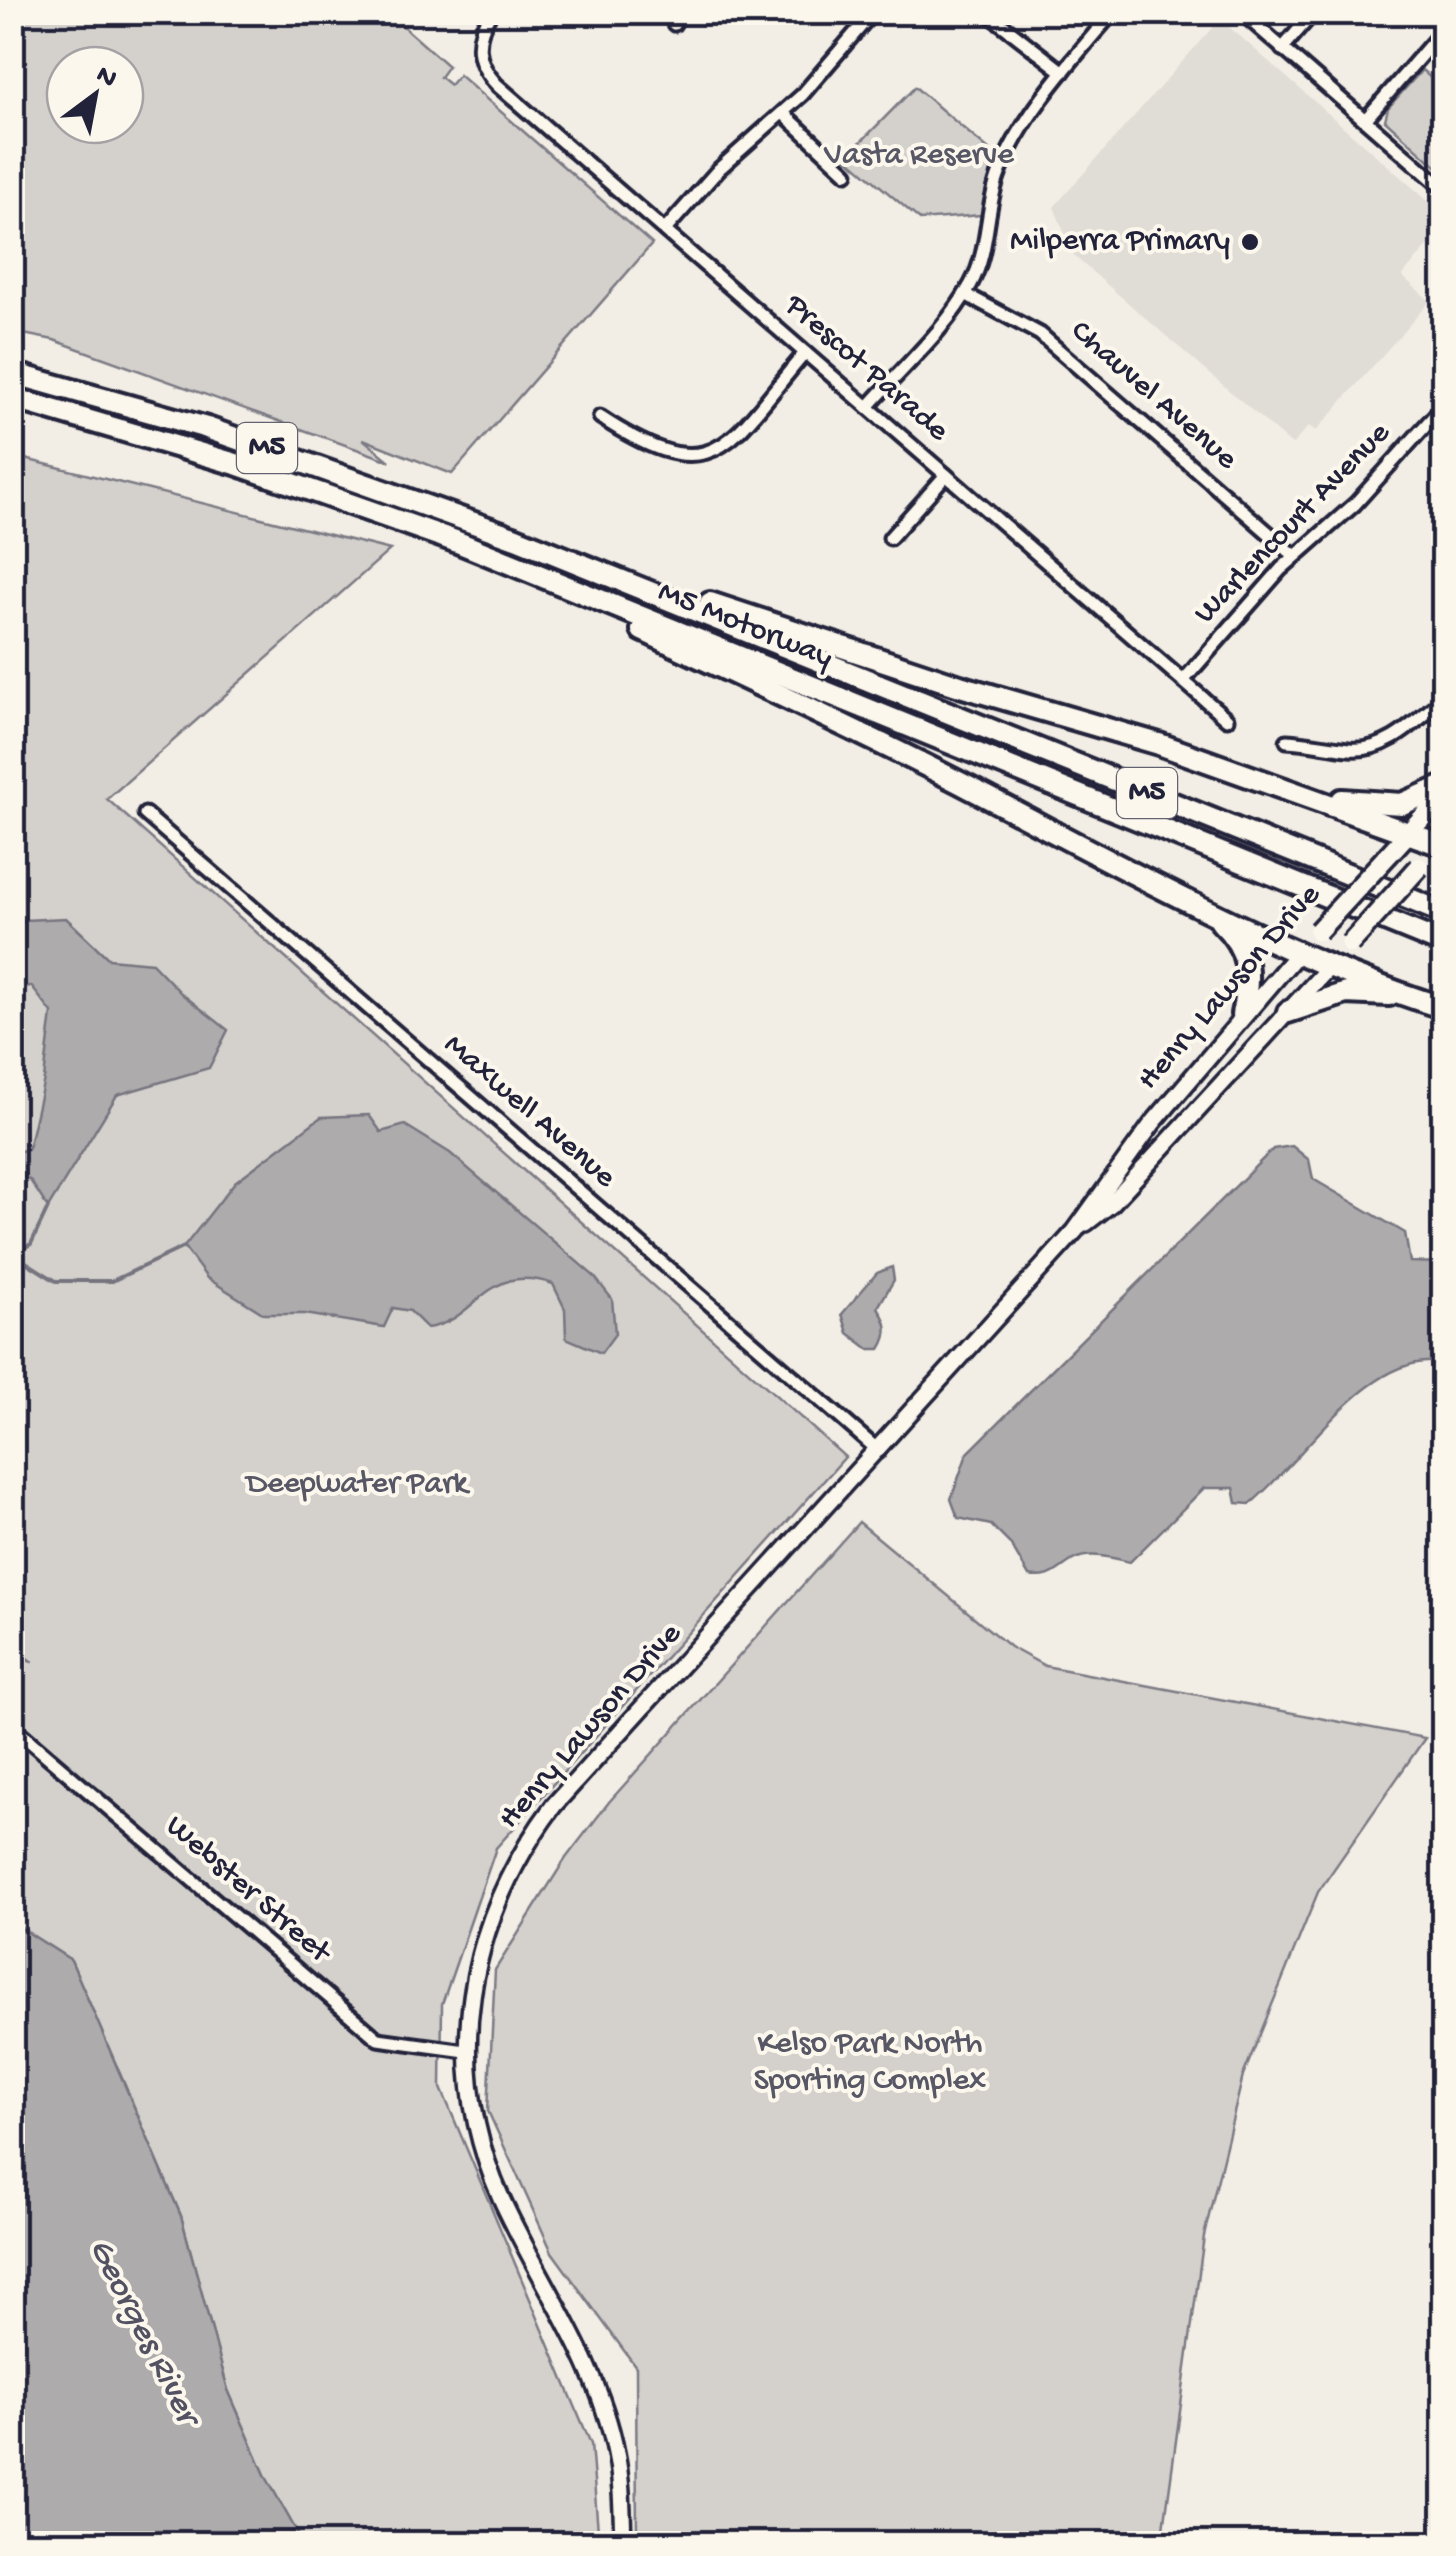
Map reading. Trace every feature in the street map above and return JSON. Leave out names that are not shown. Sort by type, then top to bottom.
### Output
[{"type":"highway","name":"M5 Motorway","points":[[12,373],[207,428],[516,538],[1444,913]]},
{"type":"highway","name":"M5 Motorway","points":[[12,398],[236,464],[455,542],[1444,944]]},
{"type":"highway","points":[[516,538],[960,686],[1159,744],[1316,796],[1442,844]]},
{"type":"highway","points":[[455,542],[836,719],[1214,914],[1298,952],[1444,1008]]},
{"type":"highway","points":[[1316,796],[1402,804],[1444,790]]},
{"type":"highway","points":[[1214,914],[1237,937],[1249,960],[1242,1014]]},
{"type":"highway","points":[[1288,1012],[1346,993],[1411,998]]},
{"type":"main road","name":"Henry Lawson Drive","points":[[623,2544],[616,2452],[604,2408],[563,2315],[501,2198],[478,2124],[466,2051],[474,1966],[497,1899],[527,1841],[577,1780],[1075,1232],[1114,1172],[1242,1014],[1444,790]]},
{"type":"main road","name":"Henry Lawson Drive","points":[[1075,1232],[1112,1203],[1442,844]]},
{"type":"street","name":"Prescot Parade","points":[[491,12],[482,28],[478,52],[488,75],[498,85],[1228,720]]},
{"type":"street","points":[[665,230],[719,169],[783,114],[873,12]]},
{"type":"street","points":[[986,12],[1064,72]]},
{"type":"street","points":[[868,407],[965,294],[981,261],[995,187],[1005,159],[1064,72],[1114,12]]},
{"type":"street","points":[[1241,12],[1444,189]]},
{"type":"street","points":[[1282,48],[1314,12]]},
{"type":"street","points":[[1364,120],[1444,29]]},
{"type":"street","points":[[783,114],[847,174]]},
{"type":"street","name":"Chauvel Avenue","points":[[965,294],[1040,334],[1295,556]]},
{"type":"street","points":[[600,417],[628,435],[672,452],[707,456],[726,444],[805,353]]},
{"type":"street","name":"Warlencourt Avenue","points":[[1183,681],[1295,556],[1355,504],[1444,405]]},
{"type":"street","points":[[890,538],[946,475]]},
{"type":"street","points":[[1287,740],[1370,747],[1401,732],[1444,698]]},
{"type":"street","name":"Maxwell Avenue","points":[[145,814],[878,1451]]},
{"type":"street","name":"Webster Street","points":[[12,1726],[378,2039],[466,2051]]},
{"type":"shaded area","name":"Milperra Primary","points":[[1220,19],[1443,214],[1443,229],[1402,276],[1430,301],[1316,431],[1309,426],[1292,445],[1074,256],[1054,207]]},
{"type":"green space","points":[[12,13],[388,13],[448,66],[440,77],[450,85],[459,75],[652,244],[452,474],[363,439],[390,461],[54,340],[13,332]]},
{"type":"green space","points":[[1422,70],[1443,89],[1443,159],[1437,167],[1385,120],[1388,108]]},
{"type":"green space","name":"Vasta Reserve","points":[[915,87],[997,157],[981,215],[920,220],[846,157]]},
{"type":"green space","name":"Deepwater Park","points":[[13,456],[390,550],[107,799],[845,1457],[496,1848],[442,2004],[441,2088],[591,2444],[599,2543],[303,2543],[266,2477],[228,2390],[181,2216],[71,1960],[13,1923]]},
{"type":"green space","name":"Kelso Park North Sporting Complex","points":[[859,1522],[1010,1647],[1045,1666],[1425,1738],[1318,1892],[1243,2076],[1204,2236],[1162,2543],[637,2543],[636,2367],[552,2252],[488,2111],[495,1970],[566,1858],[609,1802]]},
{"type":"water","points":[[66,918],[109,959],[152,963],[182,994],[228,1030],[209,1068],[117,1095],[48,1208],[30,1180],[13,1174],[13,1153],[28,1149],[44,1079],[52,1013],[31,986],[13,988],[13,941],[24,920]]},
{"type":"water","points":[[369,1115],[381,1132],[405,1125],[450,1153],[594,1276],[612,1299],[615,1334],[601,1353],[566,1338],[565,1309],[553,1284],[530,1279],[497,1286],[459,1315],[427,1328],[410,1311],[393,1308],[384,1327],[305,1314],[264,1314],[207,1278],[184,1247],[235,1182],[321,1117]]},
{"type":"water","points":[[1292,1146],[1309,1160],[1313,1179],[1405,1233],[1410,1262],[1443,1263],[1443,1363],[1416,1363],[1390,1373],[1364,1390],[1250,1504],[1237,1503],[1234,1488],[1204,1488],[1130,1562],[1087,1556],[1048,1575],[1029,1576],[1011,1545],[991,1525],[958,1518],[951,1499],[967,1454],[1273,1149]]},
{"type":"water","points":[[892,1267],[894,1280],[878,1307],[886,1337],[880,1349],[869,1349],[848,1333],[842,1314],[877,1273]]},
{"type":"water","name":"Georges River","points":[[13,1923],[71,1960],[181,2216],[228,2390],[266,2477],[303,2543],[23,2543],[13,2523]]},
{"type":"waterway","points":[[13,1254],[31,1244],[48,1208]]},
{"type":"waterway","points":[[13,1254],[56,1281],[112,1281],[184,1247]]},
{"type":"waterway","points":[[12,1650],[31,1661]]},
{"type":"waterway","points":[[1441,1722],[1444,1719]]},
{"type":"place","name":"Milperra Primary","points":[[1250,242]]}]
